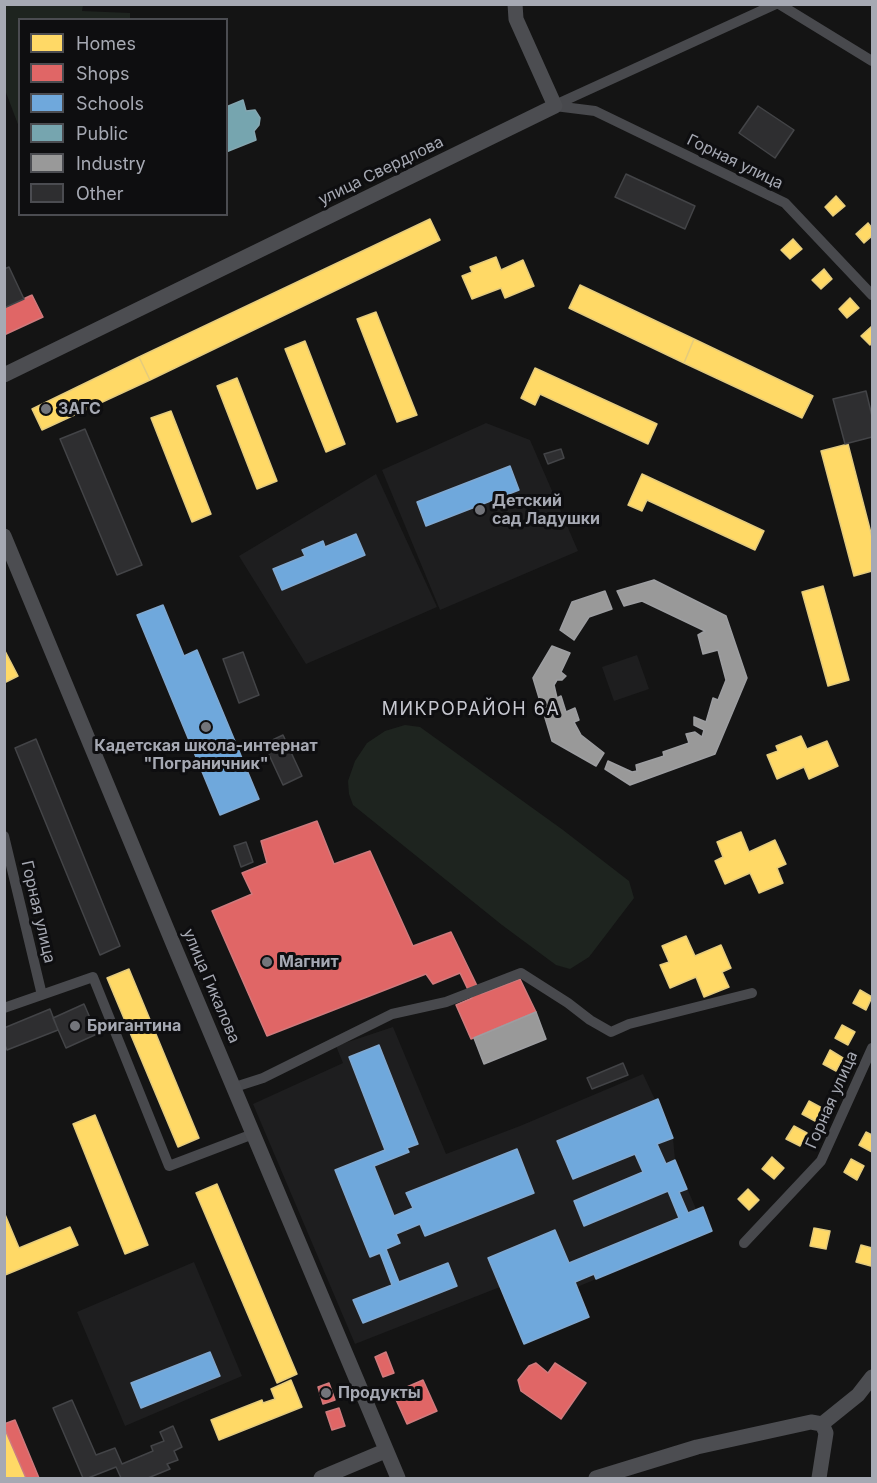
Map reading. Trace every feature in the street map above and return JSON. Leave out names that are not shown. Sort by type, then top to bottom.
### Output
[{"type":"main road","points":[[515,4],[516,19],[555,106]]},
{"type":"main road","name":"улица Свердлова","points":[[4,375],[555,106]]},
{"type":"main road","name":"улица Гикалова","points":[[4,536],[398,1479]]},
{"type":"main road","points":[[596,1479],[697,1447],[811,1422],[822,1424],[858,1395],[873,1377]]},
{"type":"main road","points":[[819,1479],[826,1433],[822,1424]]},
{"type":"main road","points":[[321,1479],[385,1451]]},
{"type":"street","name":"улица Свердлова","points":[[555,106],[777,4]]},
{"type":"street","points":[[777,4],[873,61]]},
{"type":"street","name":"Горная улица","points":[[555,106],[595,111],[785,202],[873,295]]},
{"type":"street","name":"Горная улица","points":[[4,836],[42,995]]},
{"type":"street","points":[[235,1087],[263,1078],[392,1014],[446,1002],[521,973],[611,1032],[629,1024],[752,993]]},
{"type":"street","points":[[4,1008],[93,978],[169,1166],[253,1134]]},
{"type":"street","name":"Горная улица","points":[[744,1243],[821,1161],[873,1048]]},
{"type":"shaded area","points":[[5,4],[83,5],[82,11],[130,13],[130,18],[18,18],[18,124],[5,90]]},
{"type":"shaded area","name":"Детский сад Ладушки","points":[[486,423],[530,440],[578,551],[440,610],[382,470]]},
{"type":"shaded area","points":[[376,474],[437,607],[306,664],[239,556]]},
{"type":"shaded area","points":[[637,655],[649,689],[614,701],[602,667]]},
{"type":"shaded area","points":[[405,725],[420,727],[563,830],[629,881],[634,898],[589,957],[570,969],[556,965],[502,925],[353,805],[348,781],[355,761],[367,743],[385,731]]},
{"type":"shaded area","points":[[393,1027],[446,1154],[520,1126],[643,1074],[673,1138],[675,1160],[696,1209],[703,1207],[712,1231],[577,1287],[589,1317],[524,1344],[500,1287],[355,1344],[253,1104],[343,1063],[336,1046]]},
{"type":"shaded area","points":[[194,1262],[242,1376],[125,1426],[77,1312]]},
{"type":"building: Homes","points":[[836,196],[845,206],[833,216],[825,207]]},
{"type":"building: Homes","points":[[430,219],[440,240],[150,380],[139,357]]},
{"type":"building: Homes","points":[[868,223],[872,228],[872,236],[864,243],[856,234]]},
{"type":"building: Homes","points":[[793,239],[802,249],[790,259],[781,250]]},
{"type":"building: Homes","points":[[496,257],[501,270],[523,260],[534,286],[505,298],[501,288],[472,299],[462,276],[472,272],[470,267]]},
{"type":"building: Homes","points":[[824,269],[832,279],[821,289],[812,280]]},
{"type":"building: Homes","points":[[580,285],[694,339],[684,363],[569,308]]},
{"type":"building: Homes","points":[[850,298],[859,308],[847,318],[839,309]]},
{"type":"building: Homes","points":[[376,312],[417,415],[397,422],[357,319]]},
{"type":"building: Homes","points":[[872,326],[872,343],[870,345],[861,336]]},
{"type":"building: Homes","points":[[694,339],[813,396],[802,418],[684,363]]},
{"type":"building: Homes","points":[[305,341],[345,444],[326,452],[285,349]]},
{"type":"building: Homes","points":[[139,357],[150,380],[42,430],[32,409]]},
{"type":"building: Homes","points":[[535,368],[657,424],[648,444],[540,394],[535,405],[521,398]]},
{"type":"building: Homes","points":[[237,378],[277,481],[257,489],[217,386]]},
{"type":"building: Homes","points":[[171,411],[211,514],[192,522],[151,418]]},
{"type":"building: Homes","points":[[848,444],[872,537],[872,571],[854,576],[821,451]]},
{"type":"building: Homes","points":[[642,474],[764,531],[755,550],[647,500],[642,511],[628,505]]},
{"type":"building: Homes","points":[[823,586],[849,680],[828,686],[802,592]]},
{"type":"building: Homes","points":[[4,649],[18,676],[4,683]]},
{"type":"building: Homes","points":[[801,736],[807,749],[827,741],[838,766],[809,779],[804,767],[777,779],[767,755],[778,751],[776,746]]},
{"type":"building: Homes","points":[[741,832],[749,852],[775,840],[786,864],[777,868],[783,883],[759,893],[750,873],[725,884],[715,861],[723,857],[717,842]]},
{"type":"building: Homes","points":[[686,936],[695,956],[721,945],[731,968],[722,972],[729,987],[704,997],[696,977],[670,988],[660,965],[669,962],[662,946]]},
{"type":"building: Homes","points":[[129,969],[199,1138],[178,1147],[107,978]]},
{"type":"building: Homes","points":[[860,990],[872,997],[866,1010],[853,1003]]},
{"type":"building: Homes","points":[[842,1025],[855,1032],[848,1045],[835,1038]]},
{"type":"building: Homes","points":[[830,1050],[843,1058],[836,1071],[823,1064]]},
{"type":"building: Homes","points":[[809,1101],[822,1108],[815,1121],[802,1114]]},
{"type":"building: Homes","points":[[95,1115],[148,1245],[125,1254],[73,1124]]},
{"type":"building: Homes","points":[[794,1126],[807,1133],[800,1146],[786,1139]]},
{"type":"building: Homes","points":[[866,1132],[872,1135],[872,1152],[859,1145]]},
{"type":"building: Homes","points":[[772,1157],[784,1168],[774,1179],[762,1169]]},
{"type":"building: Homes","points":[[851,1159],[864,1166],[857,1180],[844,1172]]},
{"type":"building: Homes","points":[[217,1184],[297,1374],[277,1383],[196,1193]]},
{"type":"building: Homes","points":[[748,1189],[759,1200],[749,1210],[738,1199]]},
{"type":"building: Homes","points":[[4,1212],[19,1248],[70,1227],[78,1245],[5,1275]]},
{"type":"building: Homes","points":[[814,1228],[830,1231],[826,1249],[810,1246]]},
{"type":"building: Homes","points":[[861,1245],[872,1248],[871,1266],[856,1262]]},
{"type":"building: Homes","points":[[291,1380],[302,1407],[219,1440],[211,1420],[262,1400],[263,1403],[275,1399],[271,1389]]},
{"type":"building: Homes","points":[[4,1427],[26,1478],[4,1478]]},
{"type":"building: Shops","points":[[32,295],[43,317],[4,335],[4,308]]},
{"type":"building: Shops","points":[[317,821],[334,864],[370,851],[413,946],[451,932],[481,994],[520,979],[536,1012],[471,1039],[456,1005],[472,998],[460,973],[433,984],[426,974],[267,1036],[212,911],[252,894],[242,873],[267,863],[261,841]]},
{"type":"building: Shops","points":[[386,1352],[394,1373],[383,1377],[375,1357]]},
{"type":"building: Shops","points":[[536,1363],[548,1373],[555,1363],[586,1383],[561,1419],[521,1391],[518,1380],[529,1366]]},
{"type":"building: Shops","points":[[423,1380],[437,1411],[407,1424],[393,1393]]},
{"type":"building: Shops","name":"Продукты","points":[[329,1383],[335,1400],[323,1404],[318,1387]]},
{"type":"building: Shops","points":[[339,1408],[345,1426],[332,1430],[326,1412]]},
{"type":"building: Shops","points":[[15,1420],[39,1478],[26,1478],[4,1427],[4,1424]]},
{"type":"building: Schools","points":[[510,466],[519,490],[426,526],[417,502]]},
{"type":"building: Schools","points":[[356,534],[365,555],[282,590],[273,569],[305,556],[302,550],[323,541],[325,547]]},
{"type":"building: Schools","name":"Кадетская школа-интернат \"Пограничник\"","points":[[163,605],[184,656],[197,650],[259,799],[220,815],[137,615]]},
{"type":"building: Schools","points":[[379,1045],[418,1144],[407,1148],[409,1152],[374,1166],[394,1216],[413,1208],[406,1193],[517,1149],[534,1193],[425,1236],[420,1224],[396,1234],[400,1243],[386,1249],[399,1282],[448,1263],[457,1286],[363,1323],[353,1300],[392,1285],[380,1253],[370,1257],[335,1170],[385,1150],[349,1057]]},
{"type":"building: Schools","points":[[658,1099],[673,1138],[657,1144],[666,1164],[675,1160],[687,1189],[679,1192],[688,1213],[703,1207],[712,1231],[596,1279],[594,1274],[575,1282],[589,1317],[524,1344],[488,1258],[555,1230],[569,1263],[679,1218],[668,1191],[584,1226],[574,1201],[643,1172],[635,1154],[573,1179],[557,1141]]},
{"type":"building: Schools","points":[[210,1352],[220,1376],[141,1408],[131,1383]]},
{"type":"building: Public","points":[[243,100],[246,111],[255,110],[260,118],[259,125],[254,131],[256,140],[228,151],[228,106]]},
{"type":"building: Industry","points":[[654,580],[726,616],[747,678],[715,754],[630,785],[605,769],[608,761],[632,772],[637,771],[636,765],[664,756],[663,752],[689,743],[686,734],[695,732],[702,737],[704,730],[694,725],[694,717],[706,722],[713,698],[718,700],[726,680],[718,650],[703,654],[698,635],[705,631],[642,601],[624,606],[617,591]]},
{"type":"building: Industry","points":[[605,591],[612,609],[589,617],[574,640],[560,630],[572,602]]},
{"type":"building: Industry","points":[[552,646],[570,653],[561,672],[566,676],[562,680],[557,680],[554,685],[557,698],[561,696],[566,712],[575,708],[579,720],[574,722],[581,735],[604,753],[596,766],[552,741],[533,678]]},
{"type":"building: Industry","points":[[536,1012],[546,1039],[484,1064],[474,1038]]},
{"type":"building: Other","points":[[758,106],[794,130],[775,158],[739,133]]},
{"type":"building: Other","points":[[626,174],[695,206],[685,229],[615,197]]},
{"type":"building: Other","points":[[9,267],[24,299],[4,308],[4,269]]},
{"type":"building: Other","points":[[866,391],[872,416],[872,437],[845,444],[833,399]]},
{"type":"building: Other","points":[[85,429],[142,565],[117,575],[60,439]]},
{"type":"building: Other","points":[[561,449],[564,458],[548,464],[544,454]]},
{"type":"building: Other","points":[[243,652],[259,695],[239,703],[223,659]]},
{"type":"building: Other","points":[[283,735],[302,776],[283,785],[264,744]]},
{"type":"building: Other","points":[[36,739],[120,946],[100,955],[15,748]]},
{"type":"building: Other","points":[[246,842],[253,862],[241,867],[234,846]]},
{"type":"building: Other","name":"Бригантина","points":[[84,1004],[97,1034],[66,1048],[53,1018]]},
{"type":"building: Other","points":[[50,1009],[58,1030],[7,1050],[4,1043],[4,1028]]},
{"type":"building: Other","points":[[623,1063],[628,1075],[592,1089],[587,1078]]},
{"type":"building: Other","points":[[72,1400],[96,1455],[115,1448],[122,1464],[153,1451],[151,1446],[164,1441],[160,1432],[173,1426],[182,1447],[174,1451],[178,1460],[167,1464],[170,1469],[148,1478],[121,1478],[116,1467],[83,1478],[53,1408]]},
{"type":"place","name":"ЗАГС","points":[[46,409]]},
{"type":"place","name":"Детский сад Ладушки","points":[[480,510]]},
{"type":"place","name":"Кадетская школа-интернат \"Пограничник\"","points":[[206,727]]},
{"type":"place","name":"Магнит","points":[[267,962]]},
{"type":"place","name":"Бригантина","points":[[75,1026]]},
{"type":"place","name":"Продукты","points":[[326,1393]]},
{"type":"district","name":"МИКРОРАЙОН 6А","points":[[471,710]]}]
